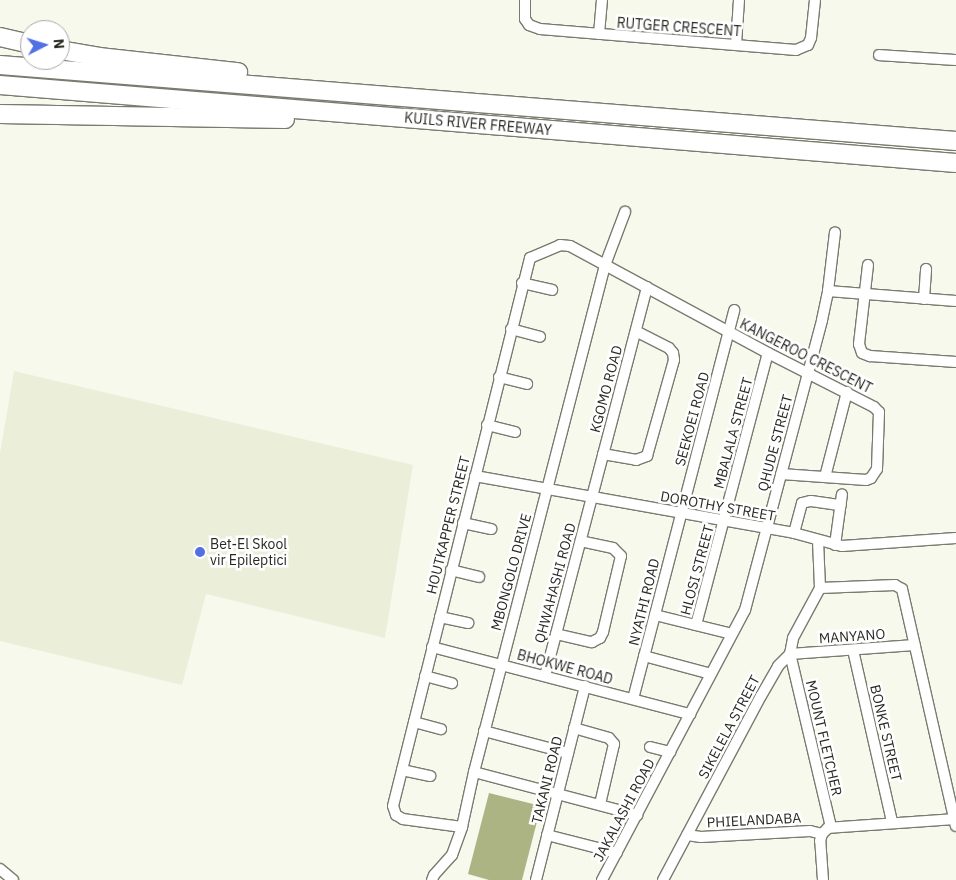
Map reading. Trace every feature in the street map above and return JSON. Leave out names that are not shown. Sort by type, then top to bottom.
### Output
[{"type":"highway","points":[[0,37],[20,42]]},
{"type":"highway","points":[[70,51],[144,62],[314,80],[366,94]]},
{"type":"highway","name":"KUILS RIVER FREEWAY","points":[[0,65],[956,141]]},
{"type":"highway","name":"KUILS RIVER FREEWAY","points":[[0,85],[956,163]]},
{"type":"highway","points":[[0,114],[304,119],[362,114]]},
{"type":"street","name":"RUTGER CRESCENT","points":[[525,0],[525,19],[534,28],[796,50],[808,45],[813,31],[815,0]]},
{"type":"street","points":[[599,34],[602,0]]},
{"type":"street","points":[[736,45],[739,0]]},
{"type":"street","points":[[879,55],[956,60]]},
{"type":"street","name":"MBONGOLO DRIVE","points":[[432,880],[434,874],[452,855],[462,827],[484,731],[606,265],[625,212]]},
{"type":"street","name":"QHUDE STREET","points":[[690,714],[748,603],[828,291],[835,232]]},
{"type":"street","name":"HOUTKAPPER STREET","points":[[462,827],[398,817],[393,806],[522,283],[530,258],[563,244],[606,265]]},
{"type":"street","name":"KANGEROO CRESCENT","points":[[606,265],[768,353],[847,392],[874,407],[879,412],[876,472],[874,476],[866,480],[782,474]]},
{"type":"street","points":[[868,265],[859,344],[860,351],[867,356],[956,362]]},
{"type":"street","points":[[924,299],[926,269]]},
{"type":"street","points":[[522,283],[552,290]]},
{"type":"street","name":"KGOMO ROAD","points":[[592,498],[647,287]]},
{"type":"street","points":[[828,291],[956,301]]},
{"type":"street","name":"SEEKOEI ROAD","points":[[681,513],[734,310]]},
{"type":"street","points":[[511,330],[540,337]]},
{"type":"street","points":[[603,454],[636,460],[647,456],[674,360],[673,353],[669,348],[636,331]]},
{"type":"street","name":"MBALALA STREET","points":[[724,521],[768,353]]},
{"type":"street","points":[[499,377],[527,384]]},
{"type":"street","points":[[825,477],[847,392]]},
{"type":"street","points":[[487,425],[516,432]]},
{"type":"street","name":"DOROTHY STREET","points":[[475,476],[794,533],[836,545],[852,546],[956,538]]},
{"type":"street","points":[[836,545],[842,494]]},
{"type":"street","name":"QHWAHASHI ROAD","points":[[545,676],[592,498]]},
{"type":"street","points":[[794,533],[802,503],[811,501],[841,505]]},
{"type":"street","name":"NYATHI ROAD","points":[[633,699],[681,513]]},
{"type":"street","name":"HLOSI STREET","points":[[696,625],[724,521]]},
{"type":"street","points":[[463,523],[491,530]]},
{"type":"street","points":[[818,540],[820,588],[898,586],[903,592],[955,821],[892,822],[831,827],[822,834],[820,841],[823,880]]},
{"type":"street","points":[[556,634],[592,642],[600,638],[603,632],[621,556],[613,548],[581,541]]},
{"type":"street","points":[[451,570],[479,577]]},
{"type":"street","name":"SIKELELA STREET","points":[[663,880],[774,674],[790,654],[793,638],[820,588]]},
{"type":"street","points":[[655,615],[732,634]]},
{"type":"street","points":[[440,616],[468,623]]},
{"type":"street","name":"BHOKWE ROAD","points":[[432,646],[690,714]]},
{"type":"street","name":"MANYANO","points":[[790,654],[916,646]]},
{"type":"street","name":"BONKE STREET","points":[[853,650],[892,822]]},
{"type":"street","name":"MOUNT FLETCHER","points":[[790,654],[831,827]]},
{"type":"street","points":[[644,656],[711,674]]},
{"type":"street","points":[[425,676],[452,683]]},
{"type":"street","name":"TAKANI ROAD","points":[[536,878],[586,686]]},
{"type":"street","name":"JAKALASHI ROAD","points":[[602,880],[690,714]]},
{"type":"street","points":[[414,722],[441,729]]},
{"type":"street","points":[[574,728],[609,738],[614,744],[600,804]]},
{"type":"street","points":[[484,731],[568,753]]},
{"type":"street","name":"JAKALASHI ROAD","points":[[650,747],[670,752]]},
{"type":"street","points":[[402,770],[430,776]]},
{"type":"street","points":[[474,772],[637,815]]},
{"type":"street","name":"PHIELANDABA","points":[[687,836],[701,837],[810,831],[822,834]]},
{"type":"street","points":[[547,835],[617,853]]},
{"type":"street","points":[[0,869],[13,880]]},
{"type":"street","points":[[536,878],[548,880]]},
{"type":"shaded area","name":"Bet-El Skool vir Epileptici","points":[[14,371],[413,465],[385,638],[206,594],[182,685],[0,641],[0,453]]},
{"type":"shaded area","points":[[489,793],[541,806],[522,880],[489,880],[468,874]]},
{"type":"place","name":"Bet-El Skool vir Epileptici","points":[[200,552]]}]
